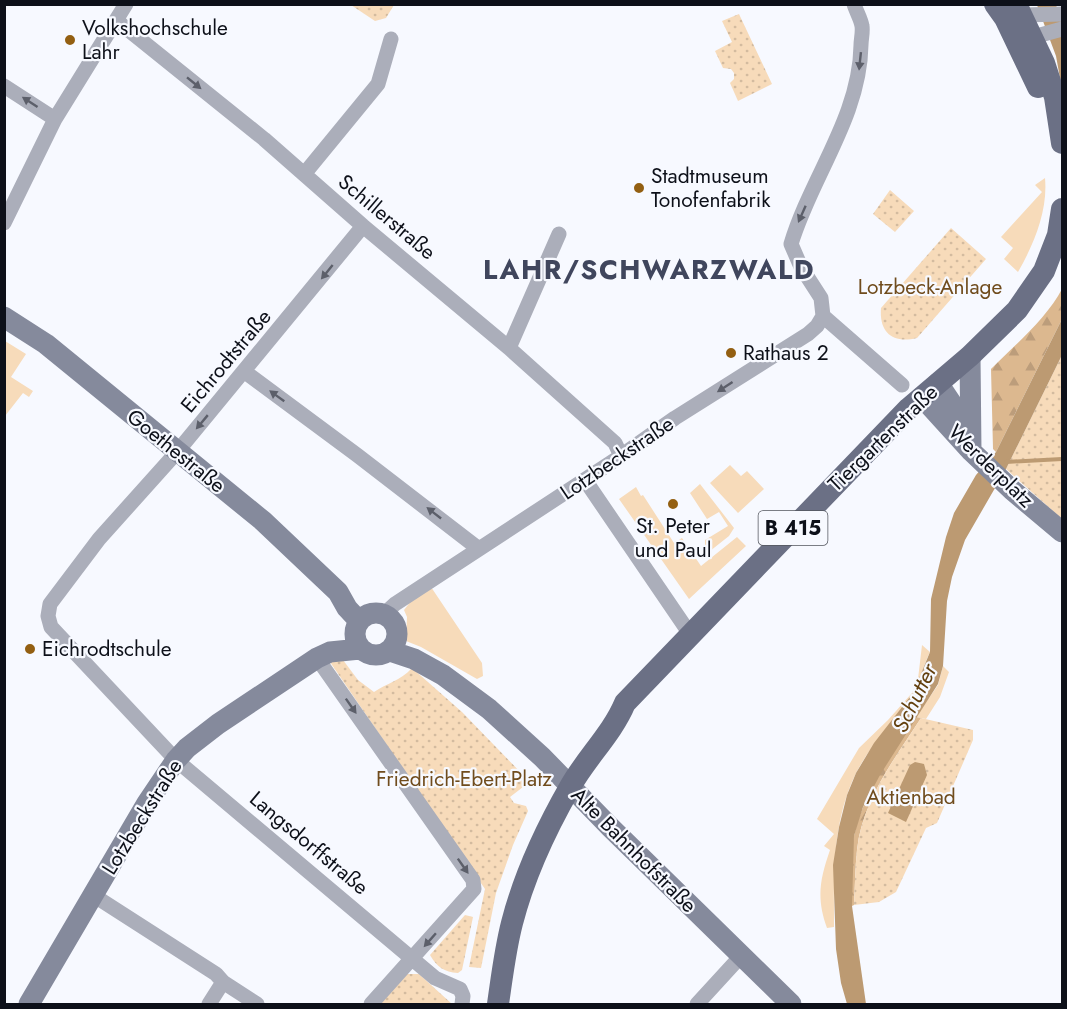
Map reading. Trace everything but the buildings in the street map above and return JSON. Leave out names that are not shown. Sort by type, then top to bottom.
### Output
[{"type":"main road","points":[[995,4],[1044,63],[1055,97],[1062,143]]},
{"type":"main road","points":[[1020,10],[1023,36],[1046,102],[1057,120]]},
{"type":"main road","name":"Tiergartenstraße","points":[[565,781],[589,758],[619,717],[625,703],[690,634],[909,408],[970,356],[1017,310],[1044,271],[1058,235],[1062,209]]},
{"type":"main road","name":"B 415","points":[[484,1005],[497,927],[506,893],[540,811],[565,781]]},
{"type":"main road","name":"B 415","points":[[498,1005],[504,957],[512,922],[565,781]]},
{"type":"street","points":[[4,223],[55,119],[126,4]]},
{"type":"street","points":[[854,4],[862,26],[858,77],[847,113],[802,213],[791,244],[801,267],[821,298],[822,316],[902,385]]},
{"type":"street","points":[[1020,10],[1062,14]]},
{"type":"street","name":"Schillerstraße","points":[[116,20],[304,173],[363,226],[509,348],[615,443],[621,456]]},
{"type":"street","points":[[1023,36],[1062,29]]},
{"type":"street","points":[[1044,63],[1051,45],[1062,29]]},
{"type":"street","points":[[304,173],[378,84],[391,39]]},
{"type":"street","points":[[4,86],[55,119]]},
{"type":"street","name":"Eichrodtstraße","points":[[50,604],[99,539],[245,372],[363,226]]},
{"type":"street","points":[[509,348],[559,234]]},
{"type":"street","name":"Lotzbeckstraße","points":[[29,1005],[147,803],[176,760],[187,748],[218,724],[324,655],[337,644],[376,631],[395,604],[585,480],[675,418],[808,334],[818,326],[822,316]]},
{"type":"street","name":"Goethestraße","points":[[5,318],[46,344],[263,521],[338,592],[355,600],[376,631]]},
{"type":"street","points":[[970,356],[977,457]]},
{"type":"street","points":[[245,372],[480,549]]},
{"type":"street","name":"Werderplatz","points":[[930,390],[977,457],[1062,532]]},
{"type":"street","points":[[585,480],[690,634]]},
{"type":"street","name":"Langsdorffstraße","points":[[50,604],[48,616],[51,627],[176,760],[435,978],[460,988],[463,996],[462,1005]]},
{"type":"street","name":"Alte Bahnhofstraße","points":[[376,631],[489,709],[791,1005]]},
{"type":"street","points":[[324,655],[473,880],[474,889],[371,1005]]},
{"type":"street","points":[[93,895],[216,974],[223,982],[257,1005]]},
{"type":"street","points":[[697,1005],[741,956]]},
{"type":"street","points":[[209,1005],[223,982]]},
{"type":"green space","points":[[351,5],[394,5],[386,18],[375,21]]},
{"type":"green space","points":[[739,14],[772,84],[738,101],[730,83],[734,79],[734,73],[731,69],[723,68],[715,51],[732,42],[722,21]]},
{"type":"green space","points":[[1045,178],[1044,203],[1039,227],[1018,272],[1004,259],[1013,248],[1001,237],[1042,192],[1035,185]]},
{"type":"green space","points":[[890,190],[914,211],[895,232],[873,214]]},
{"type":"green space","name":"Lotzbeck-Anlage","points":[[951,228],[986,259],[917,338],[901,339],[889,335],[882,324],[881,308]]},
{"type":"green space","points":[[1062,289],[1062,319],[996,452],[993,449],[991,369],[1039,321]]},
{"type":"green space","points":[[5,341],[26,354],[11,377],[33,391],[29,397],[23,393],[5,416]]},
{"type":"green space","points":[[1062,355],[1062,519],[1006,469]]},
{"type":"green space","points":[[730,465],[741,476],[747,471],[764,489],[738,513],[710,483]]},
{"type":"green space","points":[[700,484],[734,528],[729,536],[705,555],[705,540],[728,526],[719,512],[707,519],[690,493]]},
{"type":"green space","points":[[636,487],[674,543],[682,538],[701,566],[737,537],[746,546],[689,599],[619,499]]},
{"type":"green space","points":[[431,587],[482,663],[483,676],[477,679],[406,641],[407,617],[404,610],[411,601]]},
{"type":"green space","points":[[922,645],[930,652],[915,689],[869,752],[848,792],[842,810],[836,849],[834,927],[827,928],[820,898],[830,850],[824,846],[834,834],[817,819],[859,748],[912,693],[918,679]]},
{"type":"green space","name":"Friedrich-Ebert-Platz","points":[[340,656],[358,680],[374,692],[403,676],[412,668],[462,712],[527,779],[523,787],[510,797],[514,803],[526,806],[528,811],[496,893],[481,968],[469,967],[485,889],[330,662]]},
{"type":"green space","points":[[943,666],[949,672],[940,697],[926,719],[916,717],[938,685]]},
{"type":"green space","points":[[916,717],[921,718],[881,781],[865,814],[857,850],[854,905],[852,906],[852,853],[858,820],[880,774]]},
{"type":"green space","name":"Aktienbad","points":[[921,718],[973,730],[973,740],[937,823],[926,828],[896,892],[879,902],[854,905],[857,850],[865,814],[881,781]]},
{"type":"green space","points":[[465,915],[473,917],[462,970],[458,973],[445,970],[435,963],[430,955]]},
{"type":"green space","points":[[407,974],[419,974],[452,1004],[379,1004]]},
{"type":"water","points":[[1037,5],[1056,5],[1062,21],[1062,89],[1056,56]]},
{"type":"water","name":"Schutter","points":[[1062,319],[1062,355],[1006,469],[965,540],[952,577],[947,601],[943,666],[938,684],[880,775],[863,807],[854,836],[852,906],[866,1004],[847,1004],[836,949],[833,865],[847,795],[856,773],[874,743],[913,693],[930,652],[931,599],[954,513],[976,475],[996,452]]},
{"type":"water","points":[[915,762],[924,764],[927,775],[906,822],[888,813],[910,765]]},
{"type":"waterway","points":[[1006,462],[1062,459]]},
{"type":"place","name":"Volkshochschule Lahr","points":[[70,40]]},
{"type":"place","name":"Stadtmuseum Tonofenfabrik","points":[[639,188]]},
{"type":"place","name":"Rathaus 2","points":[[731,353]]},
{"type":"place","name":"St. Peter und Paul","points":[[673,504]]},
{"type":"place","name":"Eichrodtschule","points":[[30,649]]},
{"type":"district","name":"LAHR/SCHWARZWALD","points":[[649,269]]}]
